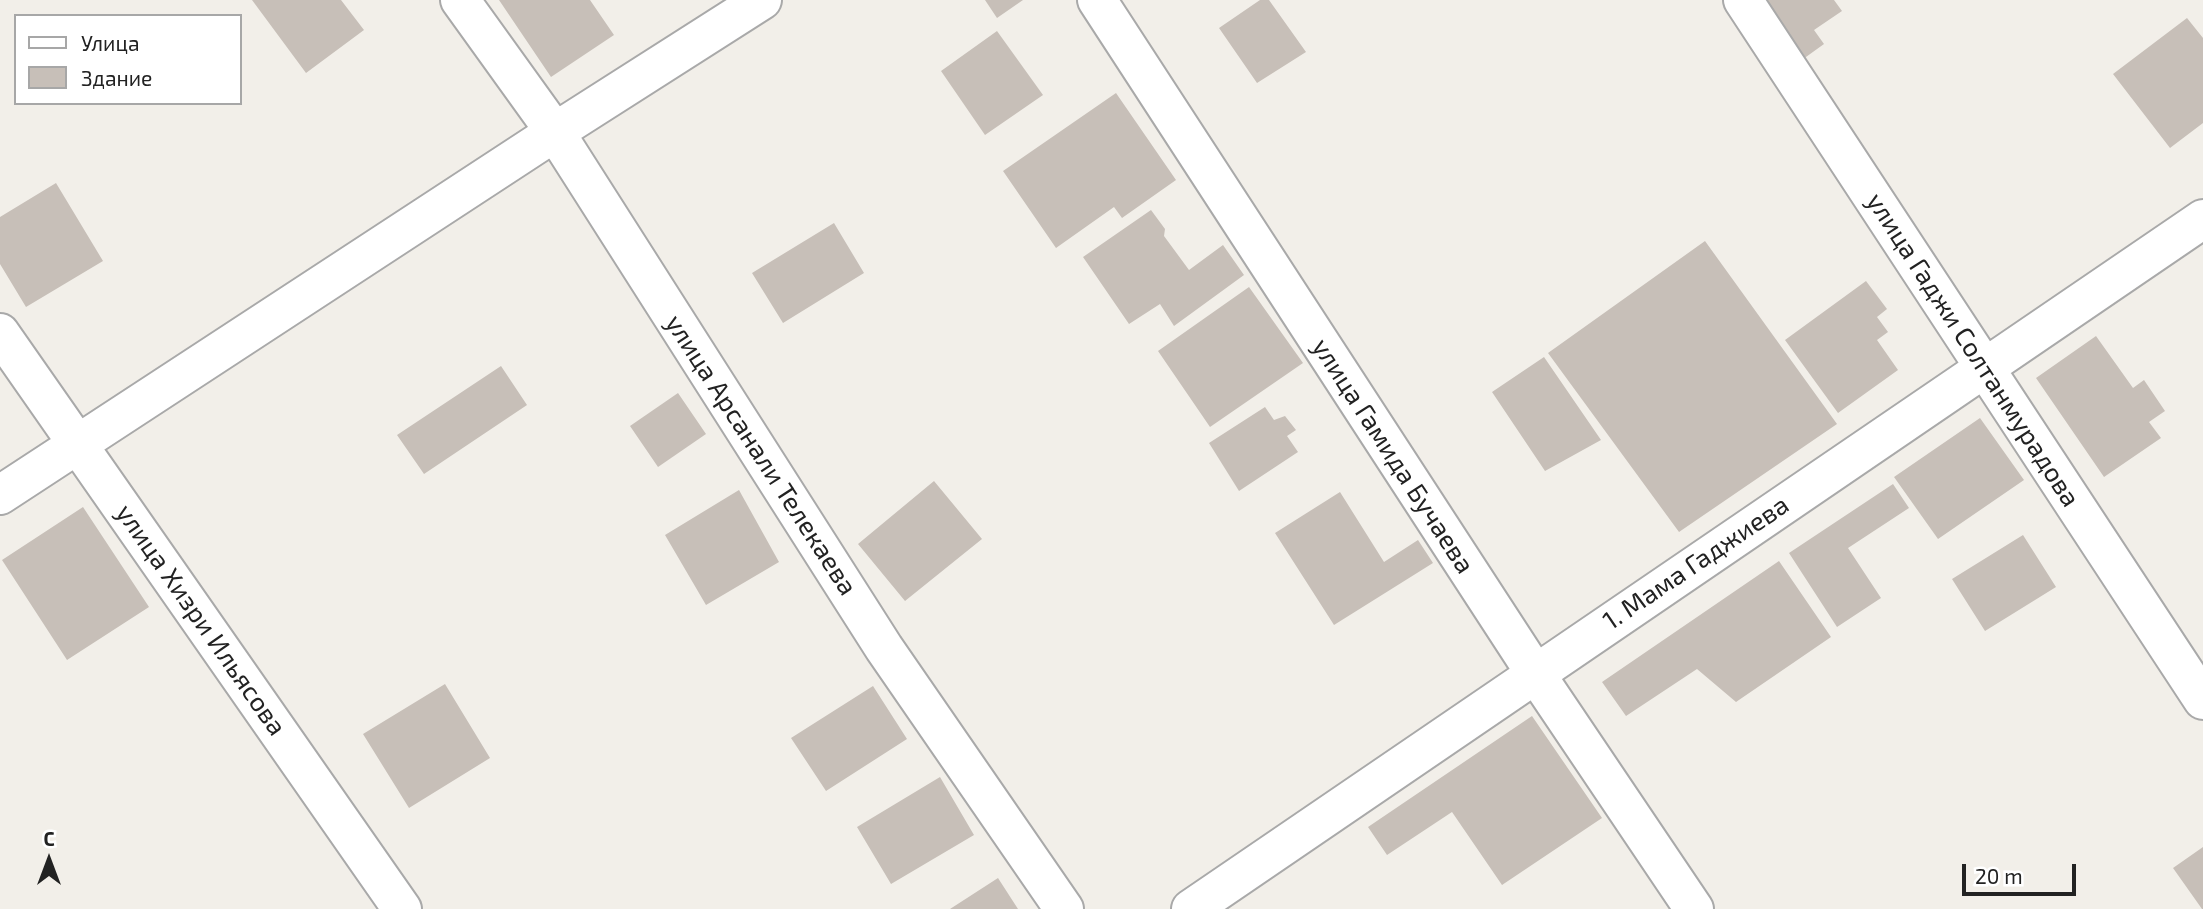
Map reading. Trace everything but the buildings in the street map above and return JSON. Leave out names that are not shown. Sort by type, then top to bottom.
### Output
[{"type":"street","name":"улица Арсанали Телекаева","points":[[460,0],[555,132],[884,648],[1064,909]]},
{"type":"street","points":[[0,495],[762,0]]},
{"type":"street","name":"улица Гамида Бучаева","points":[[1097,0],[1535,673],[1694,909]]},
{"type":"street","name":"улица Гаджи Солтанмурадова","points":[[1743,0],[2203,700]]},
{"type":"street","name":"1. Мама Гаджиева","points":[[1191,909],[2203,219]]},
{"type":"street","name":"улица Хизри Ильясова","points":[[0,332],[402,909]]}]
